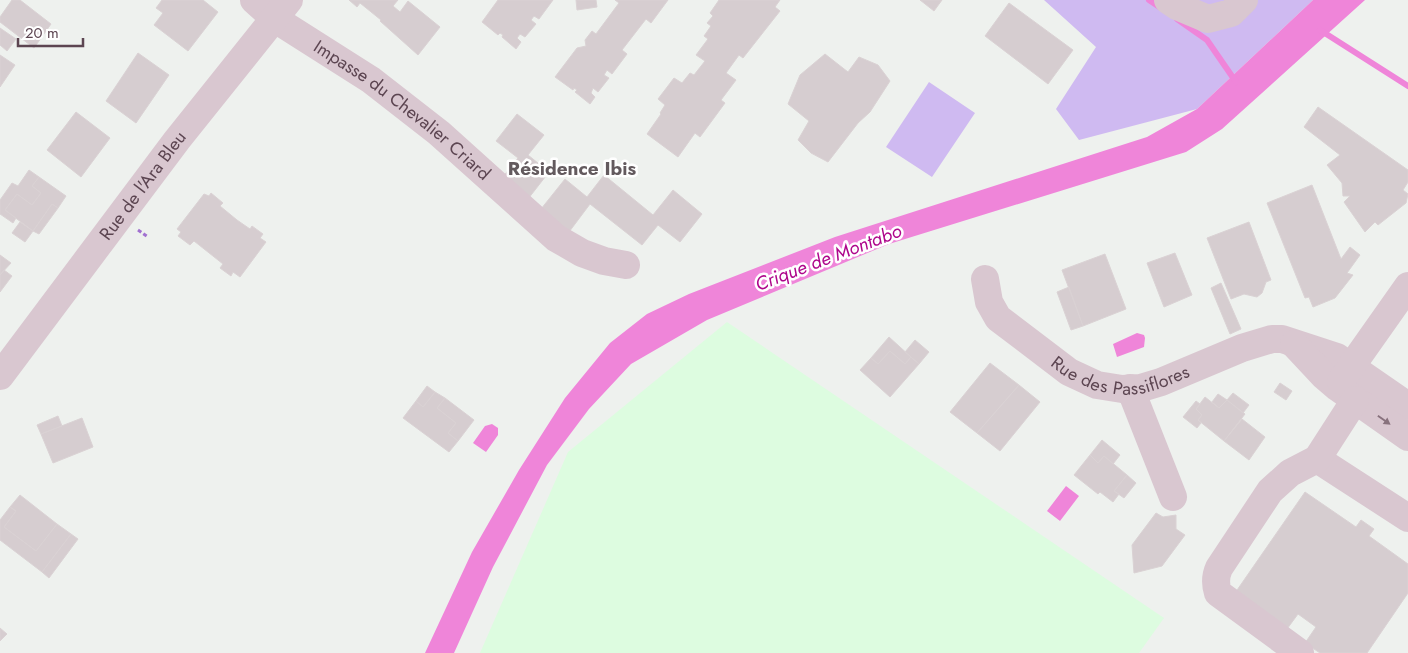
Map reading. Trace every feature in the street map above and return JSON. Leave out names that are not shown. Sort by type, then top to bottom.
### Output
[{"type":"street","name":"Impasse du Chevalier Criard","points":[[254,0],[282,10],[431,127],[556,238],[590,256],[626,265]]},
{"type":"street","points":[[1168,0],[1177,6],[1208,19],[1231,13],[1244,0]]},
{"type":"street","name":"Rue de l'Ara Bleu","points":[[0,376],[177,140],[282,10]]},
{"type":"street","name":"Rue des Passiflores","points":[[985,279],[988,302],[998,318],[1069,372],[1097,385],[1141,388],[1161,382],[1259,342],[1282,339],[1337,357],[1348,384],[1408,437]]},
{"type":"street","points":[[1300,653],[1218,593],[1215,586],[1216,576],[1219,568],[1270,491],[1290,472],[1317,459],[1348,384],[1408,286]]},
{"type":"street","name":"Rue des Passiflores","points":[[1348,384],[1408,406]]},
{"type":"street","points":[[1130,388],[1173,497]]},
{"type":"street","points":[[1317,459],[1408,518]]},
{"type":"shaded area","points":[[1044,0],[1313,0],[1197,109],[1079,140],[1056,109],[1096,47]]},
{"type":"shaded area","points":[[929,82],[975,113],[932,177],[886,147]]},
{"type":"shaded area","points":[[727,322],[1164,618],[1139,653],[480,653],[568,452]]},
{"type":"water","name":"Crique de Montabo","points":[[1313,0],[1365,0],[1222,129],[1186,152],[889,244],[707,320],[631,364],[589,409],[547,465],[493,567],[454,653],[425,653],[472,552],[519,470],[565,398],[610,343],[647,314],[689,294],[835,237],[1147,137],[1197,109]]},
{"type":"water","points":[[1137,333],[1144,335],[1144,347],[1117,357],[1113,344]]},
{"type":"water","points":[[492,424],[498,428],[498,435],[486,452],[473,443],[485,426]]},
{"type":"water","points":[[1066,486],[1079,496],[1060,521],[1047,511]]},
{"type":"building","points":[[12,0],[20,0],[51,24],[34,48],[0,22],[0,17]]},
{"type":"building","points":[[162,0],[203,0],[218,12],[188,51],[154,25],[163,13],[156,8]]},
{"type":"building","points":[[349,0],[398,0],[393,6],[400,12],[408,1],[440,27],[418,55],[360,3],[357,7]]},
{"type":"building","points":[[498,0],[553,0],[539,19],[534,16],[531,20],[536,24],[525,37],[520,34],[517,38],[521,42],[516,49],[502,37],[503,35],[500,33],[498,35],[482,22]]},
{"type":"building","points":[[576,0],[596,0],[597,7],[577,10]]},
{"type":"building","points":[[615,0],[668,0],[651,23],[646,19],[622,50],[627,54],[612,74],[607,70],[604,75],[609,78],[598,92],[593,88],[591,93],[595,97],[590,104],[575,92],[577,90],[574,88],[573,90],[555,77],[577,48],[586,46],[585,40],[592,31],[596,34],[619,3]]},
{"type":"building","points":[[719,0],[780,0],[775,7],[780,11],[743,58],[739,55],[726,73],[736,80],[721,100],[725,103],[700,137],[695,133],[678,157],[647,134],[665,105],[658,99],[674,78],[682,83],[690,73],[694,75],[705,61],[696,55],[708,39],[704,36],[711,26],[707,23],[713,16],[710,13]]},
{"type":"building","points":[[920,0],[942,0],[934,11]]},
{"type":"building","points":[[1009,3],[1073,50],[1048,84],[985,36]]},
{"type":"building","points":[[0,28],[16,39],[7,51],[0,45]]},
{"type":"building","points":[[138,53],[169,75],[136,123],[106,101]]},
{"type":"building","points":[[825,54],[848,72],[859,57],[878,65],[890,81],[870,112],[858,123],[828,162],[811,153],[798,140],[809,121],[788,104],[800,75]]},
{"type":"building","points":[[0,55],[15,65],[0,87]]},
{"type":"building","points":[[1318,107],[1408,170],[1408,182],[1403,190],[1408,194],[1406,203],[1378,225],[1375,222],[1365,232],[1344,202],[1350,196],[1343,196],[1342,183],[1327,165],[1340,155],[1304,127]]},
{"type":"building","points":[[76,112],[110,138],[81,177],[47,150]]},
{"type":"building","points":[[517,114],[544,135],[528,155],[549,172],[528,199],[502,178],[518,158],[496,141]]},
{"type":"building","points":[[29,170],[39,177],[32,186],[41,193],[32,205],[17,194],[5,210],[16,218],[13,223],[0,214],[0,200],[12,183],[18,186]]},
{"type":"building","points":[[604,175],[653,215],[673,190],[702,214],[680,242],[658,225],[642,245],[590,204],[569,232],[541,209],[565,179],[587,197]]},
{"type":"building","points":[[39,177],[66,196],[58,208],[52,204],[33,231],[5,210],[17,194],[32,205],[41,193],[32,186]]},
{"type":"building","points":[[1312,185],[1341,259],[1350,247],[1360,255],[1347,273],[1353,275],[1335,298],[1313,307],[1309,297],[1305,298],[1267,203]]},
{"type":"building","points":[[211,193],[223,203],[220,206],[237,220],[250,229],[252,226],[263,234],[260,238],[266,242],[240,277],[233,272],[231,276],[220,268],[223,264],[194,241],[190,245],[178,236],[181,232],[177,229],[204,194],[209,196]]},
{"type":"building","points":[[52,204],[58,208],[39,234],[33,231]]},
{"type":"building","points":[[20,222],[33,231],[25,242],[12,233]]},
{"type":"building","points":[[1249,222],[1271,280],[1266,282],[1262,293],[1257,297],[1244,294],[1231,299],[1207,238]]},
{"type":"building","points":[[1175,253],[1192,295],[1164,307],[1147,263]]},
{"type":"building","points":[[1105,254],[1126,309],[1083,326],[1062,270]]},
{"type":"building","points":[[0,255],[11,263],[0,275]]},
{"type":"building","points":[[4,270],[12,276],[0,292],[0,275]]},
{"type":"building","points":[[1221,283],[1241,329],[1230,334],[1211,288]]},
{"type":"building","points":[[1069,287],[1083,326],[1071,330],[1057,292]]},
{"type":"building","points":[[889,337],[911,357],[905,364],[890,351],[878,364],[871,358]]},
{"type":"building","points":[[915,340],[929,352],[919,364],[905,352]]},
{"type":"building","points":[[890,351],[905,364],[911,357],[919,364],[890,397],[860,370],[871,358],[878,364]]},
{"type":"building","points":[[990,363],[1019,385],[977,433],[950,412]]},
{"type":"building","points":[[1280,383],[1292,391],[1286,400],[1274,392]]},
{"type":"building","points":[[1019,385],[1040,402],[1000,451],[977,433]]},
{"type":"building","points":[[427,386],[435,392],[423,407],[416,401]]},
{"type":"building","points":[[435,392],[445,398],[437,408],[456,423],[448,433],[458,441],[449,452],[403,418],[416,401],[423,407]]},
{"type":"building","points":[[1233,393],[1249,405],[1243,413],[1227,400]]},
{"type":"building","points":[[1218,394],[1227,400],[1219,408],[1212,402]]},
{"type":"building","points":[[1205,397],[1219,408],[1227,400],[1245,414],[1224,441],[1198,420],[1202,415],[1196,409]]},
{"type":"building","points":[[445,398],[474,420],[458,441],[448,433],[456,423],[437,408]]},
{"type":"building","points":[[1196,401],[1200,404],[1196,409],[1202,415],[1198,420],[1201,423],[1197,428],[1183,417]]},
{"type":"building","points":[[58,416],[62,426],[41,434],[37,425]]},
{"type":"building","points":[[82,418],[93,447],[53,463],[41,434]]},
{"type":"building","points":[[1242,419],[1265,437],[1249,460],[1224,441]]},
{"type":"building","points":[[1102,440],[1120,455],[1113,464],[1104,456],[1098,463],[1090,455]]},
{"type":"building","points":[[1090,455],[1098,463],[1104,456],[1127,475],[1114,491],[1119,494],[1113,502],[1100,492],[1098,494],[1074,475]]},
{"type":"building","points":[[1127,475],[1136,483],[1124,498],[1114,491]]},
{"type":"building","points":[[1305,492],[1356,527],[1361,520],[1374,529],[1369,536],[1408,564],[1408,593],[1367,653],[1320,653],[1305,643],[1316,627],[1298,614],[1287,629],[1235,593]]},
{"type":"building","points":[[20,495],[57,524],[36,551],[4,527],[16,511],[10,507]]},
{"type":"building","points":[[10,507],[16,511],[4,527],[36,551],[57,524],[71,534],[42,572],[0,540],[0,520]]},
{"type":"building","points":[[1156,513],[1163,517],[1176,515],[1176,529],[1185,535],[1162,566],[1134,573],[1132,545]]},
{"type":"building","points":[[71,534],[78,539],[49,578],[42,572]]},
{"type":"building","points":[[0,628],[7,634],[0,641]]},
{"type":"waterway","points":[[1149,0],[1161,8]]},
{"type":"waterway","points":[[1177,19],[1207,40],[1236,82]]},
{"type":"waterway","points":[[1320,30],[1408,86]]},
{"type":"district","name":"Résidence Ibis","points":[[572,168]]}]
